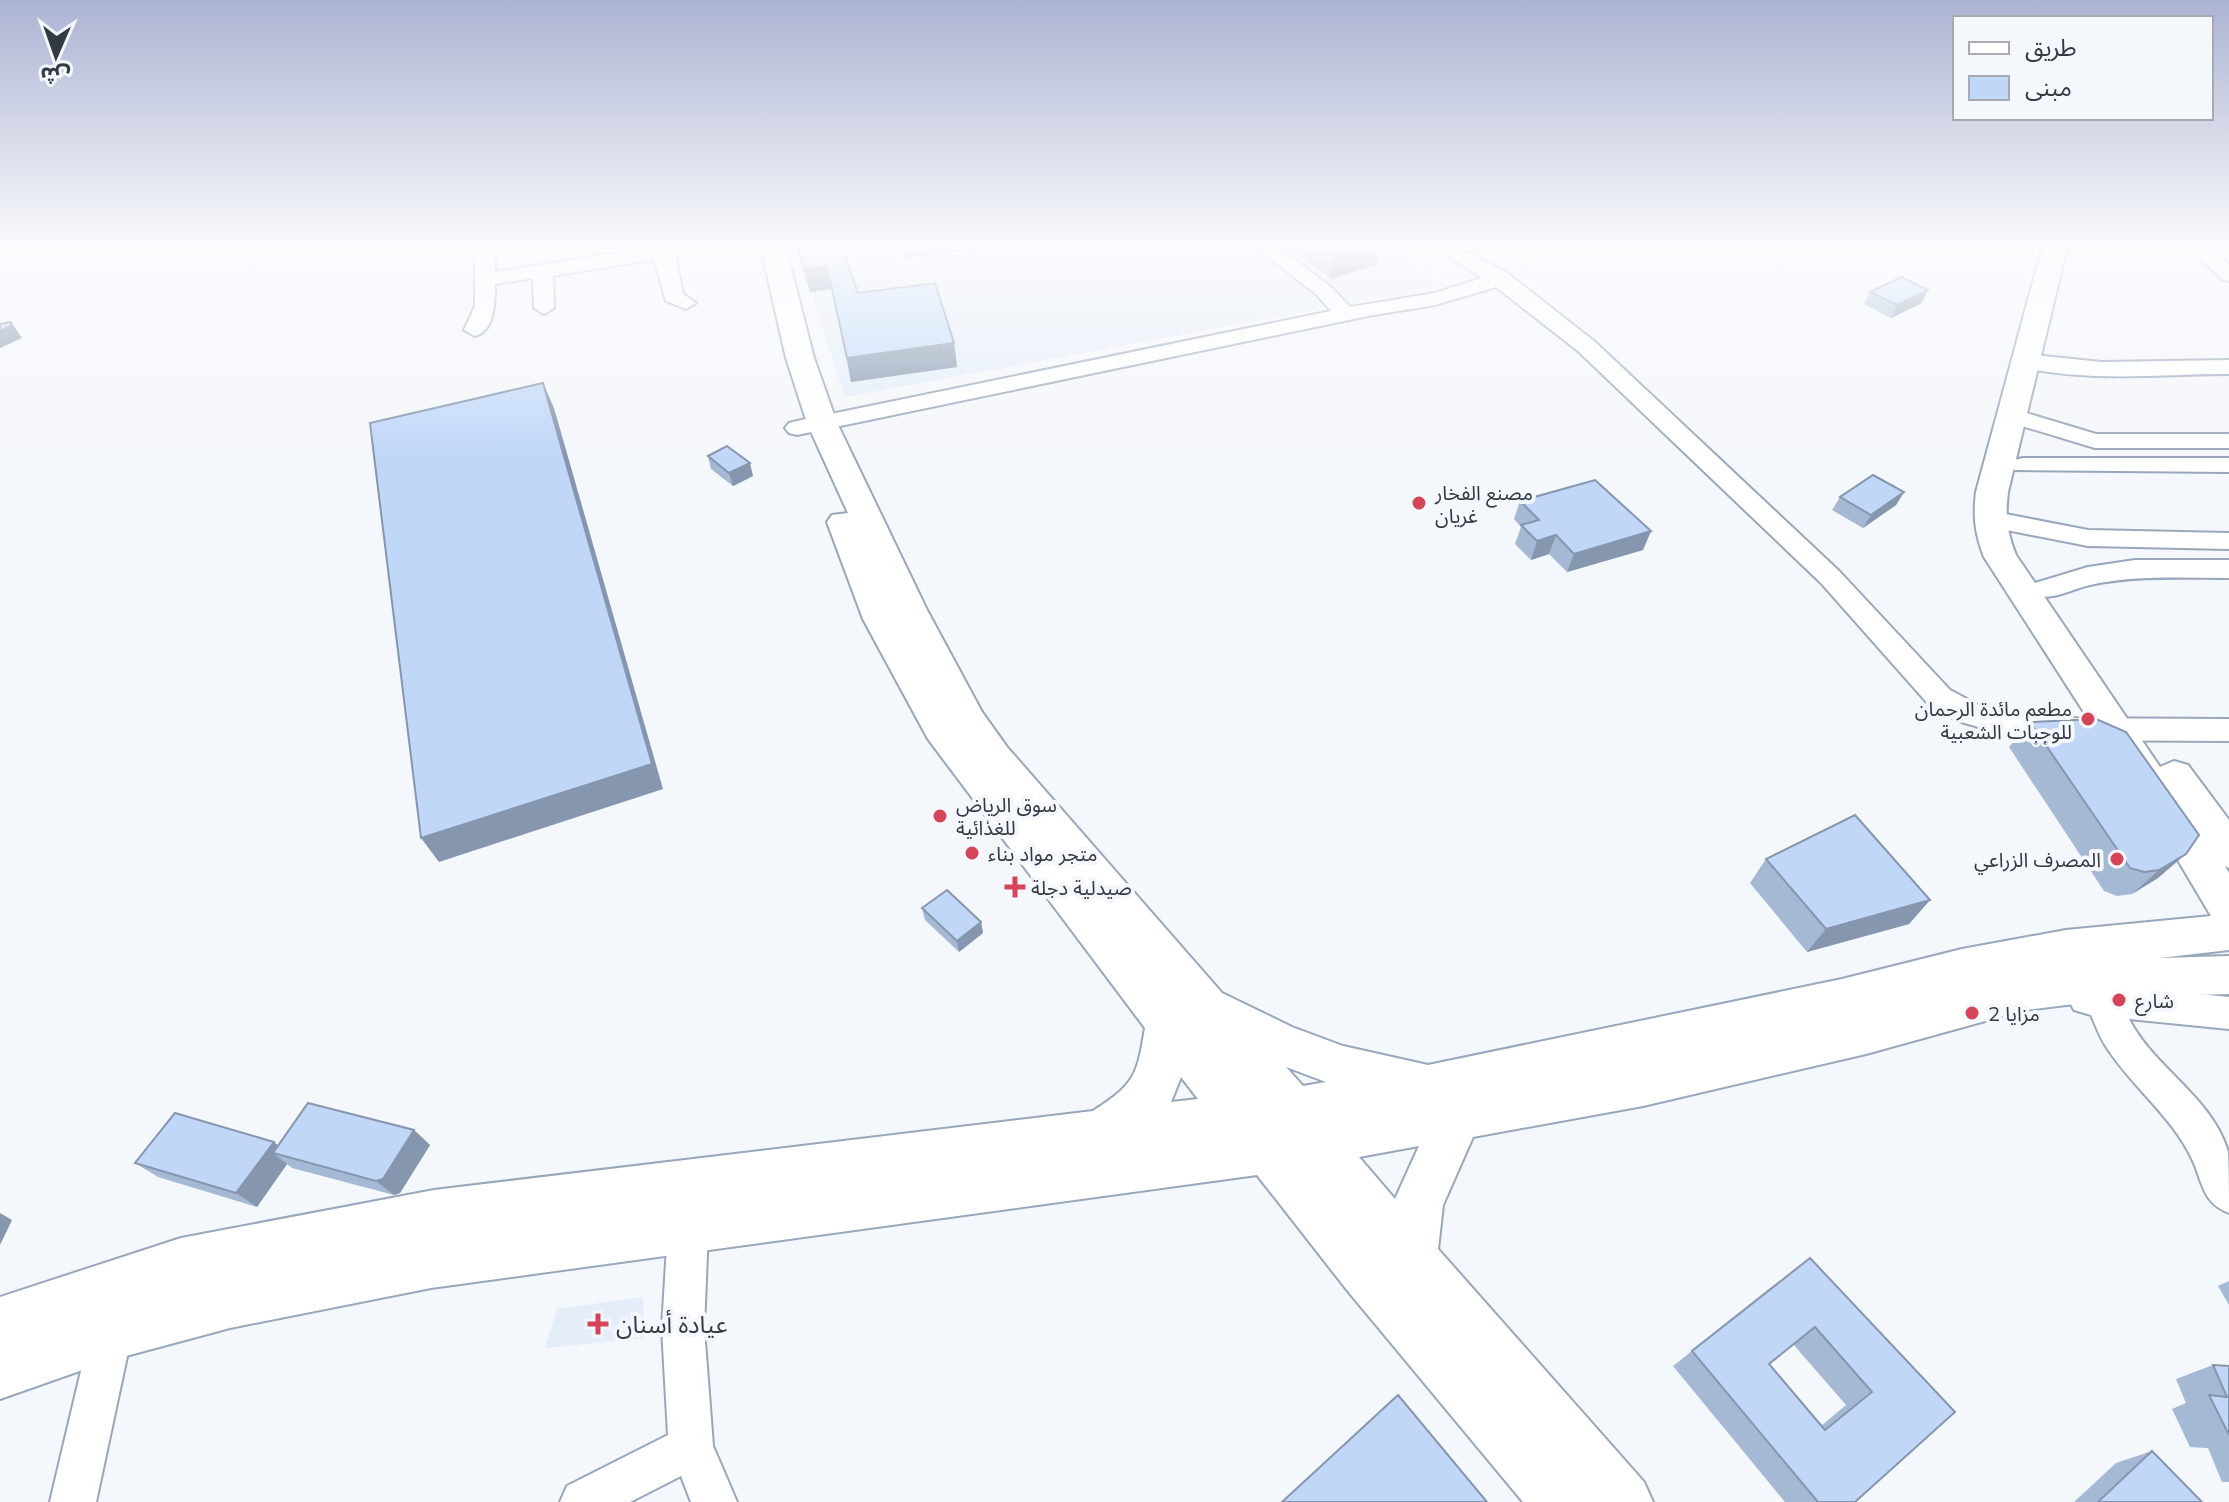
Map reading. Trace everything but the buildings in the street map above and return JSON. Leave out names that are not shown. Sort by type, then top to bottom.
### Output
[{"type":"main road","points":[[767,318],[777,362],[955,725],[994,757],[1185,1013],[1279,1130],[1411,1258],[1624,1502]]},
{"type":"main road","points":[[790,318],[800,358],[809,426]]},
{"type":"main road","points":[[2043,318],[2022,419],[1992,492],[2001,521],[2128,729],[2229,909]]},
{"type":"main road","points":[[2036,363],[2054,318]]},
{"type":"main road","points":[[2022,419],[2023,465],[1992,537],[2000,557],[2128,729],[2229,851]]},
{"type":"main road","points":[[0,1372],[111,1333],[230,1302],[431,1262],[688,1230],[1446,1101],[1643,1084],[1854,1016],[1962,968],[2066,949],[2229,932]]},
{"type":"main road","points":[[1854,1016],[2025,990],[2131,978],[2229,975]]},
{"type":"main road","points":[[1185,1013],[1446,1101]]},
{"type":"main road","points":[[1101,1133],[1134,1113],[1154,1091],[1185,1013]]},
{"type":"main road","points":[[1411,1258],[1418,1203],[1446,1101]]},
{"type":"main road","points":[[0,1323],[181,1264],[434,1215],[1101,1133],[1279,1130]]},
{"type":"main road","points":[[1279,1130],[1365,1272],[1560,1502]]},
{"type":"street","points":[[475,330],[480,318]]},
{"type":"street","points":[[809,426],[1331,318]]},
{"type":"street","points":[[1554,318],[1830,577],[1940,698],[1968,713],[2005,724],[2047,729],[2229,730]]},
{"type":"street","points":[[2036,363],[2229,367]]},
{"type":"street","points":[[2022,419],[2095,441],[2229,441]]},
{"type":"street","points":[[2023,465],[2229,465]]},
{"type":"street","points":[[2001,521],[2088,538],[2229,541]]},
{"type":"street","points":[[2044,589],[2088,576],[2135,569],[2229,569]]},
{"type":"street","points":[[2025,990],[2229,1013]]},
{"type":"street","points":[[2102,1001],[2119,1036],[2193,1126],[2209,1152],[2219,1182],[2229,1194]]},
{"type":"street","points":[[688,1230],[683,1328],[691,1447],[714,1502]]},
{"type":"street","points":[[73,1502],[111,1333]]},
{"type":"street","points":[[583,1502],[691,1447]]},
{"type":"shaded area","points":[[819,318],[1272,318],[845,397]]},
{"type":"shaded area","name":"عيادة أسنان","points":[[643,1297],[645,1338],[545,1348],[557,1309]]},
{"type":"place","name":"مصنع الفخار غريان","points":[[1419,503]]},
{"type":"place","name":"مطعم مائدة الرحمان للوجبات الشعبية","points":[[2088,719]]},
{"type":"place","name":"سوق الرياض للغذائية","points":[[940,816]]},
{"type":"place","name":"متجر مواد بناء","points":[[972,853]]},
{"type":"place","name":"المصرف الزراعي","points":[[2117,859]]},
{"type":"place","name":"صيدلية دجلة","points":[[1015,887]]},
{"type":"place","name":"شارع","points":[[2119,1000]]},
{"type":"place","name":"مزايا 2","points":[[1972,1013]]},
{"type":"place","name":"عيادة أسنان","points":[[598,1324]]}]
